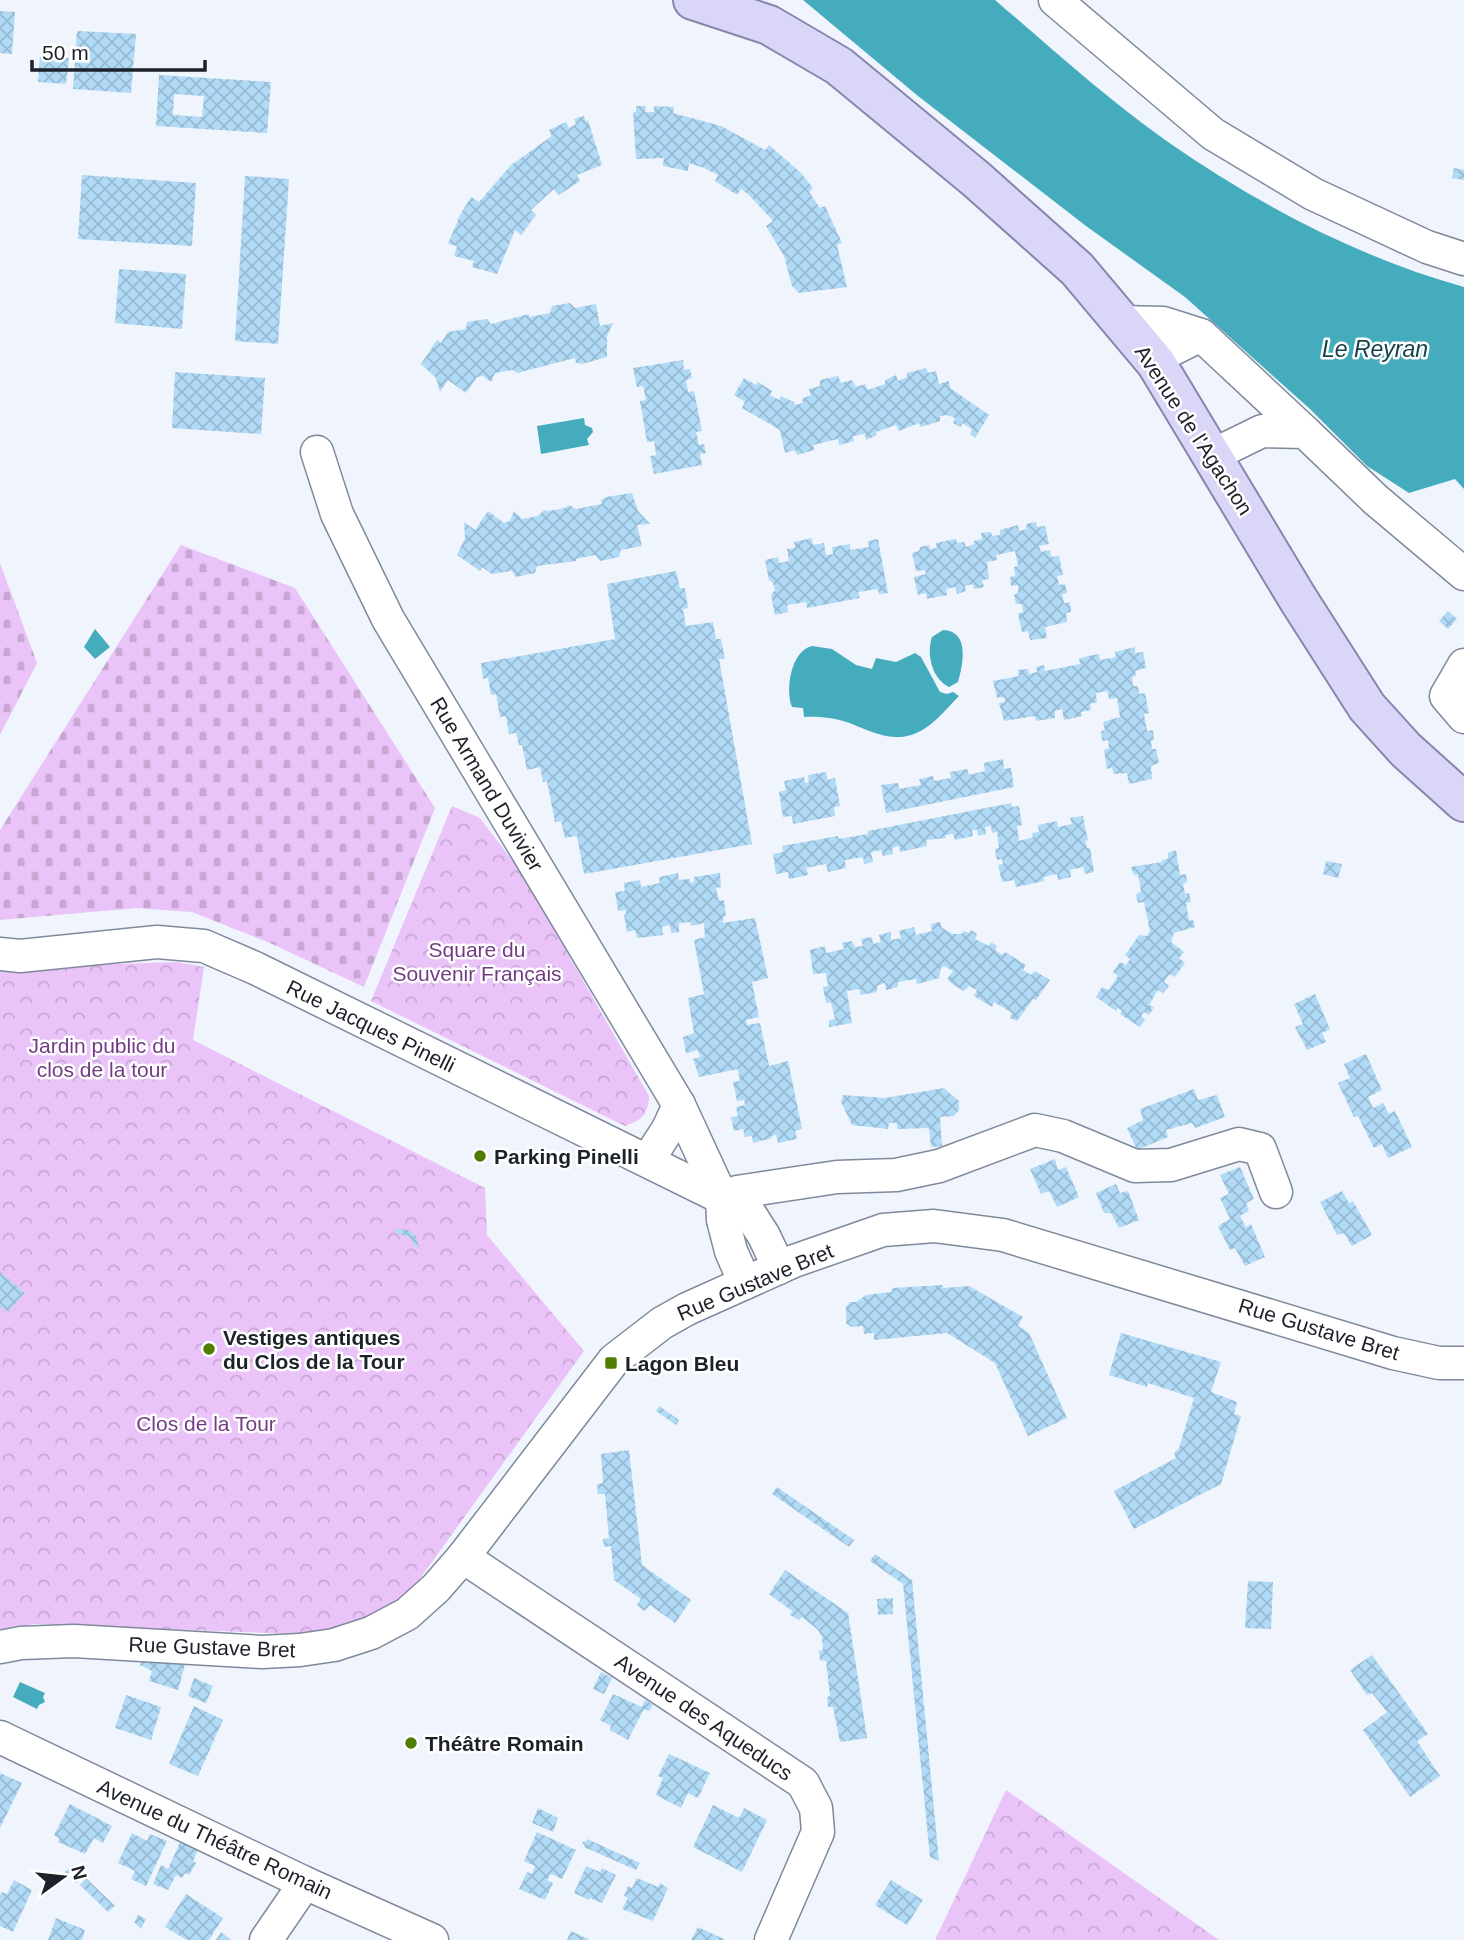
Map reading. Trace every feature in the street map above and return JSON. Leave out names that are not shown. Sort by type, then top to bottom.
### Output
[{"type":"main road","name":"Avenue de l'Agachon","points":[[694,0],[769,25],[839,66],[976,179],[1077,269],[1156,363],[1298,599],[1367,707],[1406,750],[1464,803]]},
{"type":"street","points":[[1055,0],[1213,134],[1312,194],[1427,247],[1464,259]]},
{"type":"street","points":[[1121,322],[1163,323],[1200,334],[1416,534],[1464,574]]},
{"type":"street","points":[[1156,363],[1165,353],[1200,334]]},
{"type":"street","points":[[1213,455],[1262,431],[1304,432]]},
{"type":"street","name":"Rue Armand Duvivier","points":[[317,452],[337,514],[388,619],[679,1105],[722,1198]]},
{"type":"street","points":[[1464,664],[1446,696],[1464,717]]},
{"type":"street","name":"Rue Jacques Pinelli","points":[[0,954],[20,956],[157,942],[204,946],[255,968],[722,1198],[750,1214],[779,1268]]},
{"type":"street","points":[[648,1160],[668,1129],[679,1105]]},
{"type":"street","points":[[745,1283],[731,1251],[723,1220],[722,1198],[737,1192],[837,1177],[896,1175],[939,1166],[1035,1130],[1063,1136],[1135,1167],[1171,1165],[1240,1144],[1260,1149],[1276,1192]]},
{"type":"street","name":"Rue Gustave Bret","points":[[0,1647],[21,1643],[74,1641],[262,1652],[334,1645],[372,1633],[407,1614],[436,1588],[463,1557],[611,1363],[662,1323],[779,1268],[883,1230],[934,1226],[1003,1235],[1393,1353],[1439,1363],[1464,1363]]},
{"type":"street","name":"Avenue des Aqueducs","points":[[463,1557],[803,1783],[816,1808],[817,1832],[771,1940]]},
{"type":"street","name":"Avenue du Théâtre Romain","points":[[0,1737],[305,1883],[432,1940]]},
{"type":"street","points":[[266,1940],[305,1883]]},
{"type":"green space","points":[[181,545],[295,588],[435,808],[364,987],[270,943],[192,912],[137,908],[0,920],[0,830]]},
{"type":"green space","points":[[0,563],[37,663],[0,735]]},
{"type":"green space","name":"Square du Souvenir Français","points":[[452,806],[480,818],[521,872],[649,1096],[643,1116],[635,1121],[625,1126],[371,1001]]},
{"type":"green space","name":"Clos de la Tour","points":[[177,962],[204,967],[193,1040],[485,1188],[487,1235],[584,1351],[401,1605],[321,1635],[34,1624],[0,1630],[0,968]]},
{"type":"green space","points":[[1006,1790],[1219,1940],[935,1940]]},
{"type":"water","name":"Le Reyran","points":[[803,0],[995,0],[1124,109],[1202,165],[1273,208],[1347,245],[1424,275],[1464,287],[1464,489],[1455,479],[1409,493],[1367,466],[1310,409],[1185,297],[1086,226],[918,96]]},
{"type":"water","points":[[584,418],[585,425],[592,428],[593,432],[587,439],[589,445],[541,454],[537,426]]},
{"type":"water","points":[[95,629],[110,647],[95,659],[84,647]]},
{"type":"water","points":[[943,630],[957,636],[963,650],[958,682],[949,687],[938,678],[930,658],[932,637]]},
{"type":"water","points":[[812,646],[832,649],[856,665],[872,669],[876,658],[896,662],[915,653],[921,657],[940,692],[953,692],[959,696],[929,726],[905,736],[879,734],[834,719],[804,717],[803,708],[792,707],[790,681],[799,655]]},
{"type":"water","points":[[20,1682],[45,1693],[45,1702],[37,1709],[13,1697]]},
{"type":"building","points":[[0,11],[15,12],[12,54],[0,53]]},
{"type":"building","points":[[77,31],[136,34],[131,93],[73,89]]},
{"type":"building","points":[[40,55],[69,58],[66,84],[38,82]]},
{"type":"building","points":[[159,75],[271,82],[267,133],[156,126]],"holes":[[[174,94],[204,96],[202,117],[173,115]]]},
{"type":"building","points":[[636,106],[646,106],[645,112],[654,112],[654,106],[674,107],[673,113],[721,126],[765,150],[769,145],[800,172],[813,188],[809,192],[820,208],[825,206],[842,243],[837,245],[847,287],[799,293],[792,286],[784,256],[766,226],[773,221],[749,195],[741,189],[737,195],[715,181],[718,175],[689,163],[688,171],[663,166],[664,158],[636,159],[633,112],[636,112]]},
{"type":"building","points":[[584,116],[586,122],[588,120],[602,165],[577,175],[580,181],[559,195],[554,189],[531,210],[536,215],[521,235],[515,230],[497,274],[472,267],[474,261],[454,256],[457,246],[448,244],[471,197],[479,202],[511,165],[552,136],[549,130],[566,122],[569,128],[576,124],[574,119]]},
{"type":"building","points":[[1454,168],[1464,170],[1464,180],[1452,178]]},
{"type":"building","points":[[82,175],[196,183],[192,246],[78,239]]},
{"type":"building","points":[[245,176],[289,179],[278,344],[235,341]]},
{"type":"building","points":[[119,269],[186,274],[182,329],[115,323]]},
{"type":"building","points":[[570,303],[575,308],[596,304],[600,326],[613,323],[607,336],[607,357],[582,364],[576,363],[575,358],[517,373],[513,370],[495,373],[491,382],[483,376],[477,377],[466,393],[448,380],[440,392],[436,378],[421,364],[437,340],[441,343],[448,332],[466,329],[467,322],[487,319],[491,324],[529,314],[529,317],[550,313],[552,306]]},
{"type":"building","points":[[683,360],[684,370],[690,369],[692,378],[686,380],[688,392],[694,391],[702,431],[696,432],[699,445],[704,444],[706,453],[700,454],[702,465],[654,474],[650,456],[656,455],[654,441],[647,442],[640,401],[646,400],[643,386],[637,387],[633,368]]},
{"type":"building","points":[[926,368],[928,373],[936,371],[939,384],[949,381],[950,388],[989,415],[975,438],[970,434],[972,429],[962,423],[961,427],[953,423],[955,418],[947,415],[940,416],[940,421],[921,427],[919,423],[899,431],[896,425],[876,432],[877,435],[866,440],[865,434],[853,436],[854,441],[839,445],[838,439],[813,445],[814,450],[797,455],[795,450],[785,453],[780,430],[742,408],[745,402],[734,395],[744,378],[756,385],[758,382],[772,391],[770,395],[779,400],[781,396],[795,405],[803,403],[802,399],[811,395],[809,389],[820,386],[820,380],[838,376],[841,383],[852,380],[856,387],[865,384],[868,390],[885,384],[885,380],[896,375],[898,381],[907,377],[907,373]]},
{"type":"building","points":[[175,372],[265,378],[261,434],[172,428]]},
{"type":"building","points":[[632,493],[638,511],[650,524],[637,525],[642,546],[621,550],[619,557],[600,561],[595,555],[576,561],[537,566],[535,573],[516,577],[512,571],[492,574],[482,567],[480,571],[457,555],[465,538],[464,522],[475,530],[488,511],[504,523],[510,521],[514,511],[522,519],[538,516],[544,510],[565,508],[569,505],[576,509],[602,504],[601,500],[606,497]]},
{"type":"building","points":[[1036,522],[1037,527],[1045,526],[1049,544],[1039,546],[1041,552],[1050,550],[1051,557],[1059,556],[1063,575],[1057,576],[1059,585],[1065,584],[1067,593],[1062,594],[1064,603],[1070,602],[1071,612],[1066,613],[1067,622],[1045,627],[1047,638],[1030,640],[1028,631],[1022,632],[1018,614],[1023,612],[1022,604],[1016,604],[1014,595],[1018,593],[1018,585],[1011,586],[1010,577],[1015,576],[1014,567],[1018,566],[1015,551],[996,555],[997,560],[987,562],[989,579],[982,580],[984,587],[974,589],[973,584],[965,586],[966,591],[957,594],[955,587],[946,589],[947,595],[927,599],[926,593],[918,595],[914,577],[926,574],[925,570],[916,571],[912,553],[919,551],[920,547],[929,545],[930,549],[937,548],[936,543],[956,539],[957,543],[964,542],[966,547],[982,539],[981,533],[1000,535],[1000,530],[1018,525],[1019,531],[1027,529],[1026,524]]},
{"type":"building","points":[[812,538],[813,545],[824,543],[826,555],[833,554],[832,547],[850,544],[850,550],[869,547],[868,541],[878,539],[888,593],[879,594],[878,589],[858,592],[860,598],[807,608],[806,602],[787,605],[788,612],[775,615],[771,595],[775,590],[769,580],[765,560],[778,557],[779,563],[789,561],[787,549],[795,548],[794,542]]},
{"type":"building","points":[[676,571],[680,588],[685,588],[688,608],[683,609],[686,626],[713,622],[716,639],[721,639],[725,659],[719,659],[752,844],[584,874],[577,836],[565,838],[561,821],[555,822],[547,781],[543,782],[540,767],[527,770],[522,745],[519,745],[516,733],[509,734],[506,716],[500,717],[496,694],[491,695],[488,678],[483,679],[481,663],[615,639],[607,584]]},
{"type":"building","points":[[1448,611],[1457,619],[1448,629],[1439,621]]},
{"type":"building","points":[[1135,647],[1135,653],[1143,652],[1146,668],[1135,671],[1136,676],[1132,677],[1133,686],[1138,686],[1139,694],[1145,693],[1149,713],[1144,714],[1147,731],[1153,730],[1152,749],[1156,749],[1159,763],[1151,766],[1152,779],[1129,784],[1127,773],[1114,774],[1112,768],[1107,769],[1104,750],[1109,748],[1108,740],[1102,741],[1101,731],[1105,730],[1103,722],[1120,717],[1117,698],[1109,699],[1107,691],[1096,693],[1097,702],[1090,704],[1091,710],[1081,712],[1082,716],[1064,720],[1062,709],[1055,711],[1055,718],[1036,721],[1035,716],[1004,721],[999,703],[1005,702],[1004,697],[997,698],[993,681],[1019,676],[1018,670],[1028,669],[1029,674],[1037,672],[1036,667],[1044,665],[1045,671],[1080,664],[1079,659],[1088,656],[1099,654],[1100,660],[1116,657],[1115,652]]},
{"type":"building","points":[[1003,759],[1004,769],[1011,768],[1014,787],[886,813],[881,785],[898,783],[899,789],[921,785],[919,779],[933,776],[934,781],[951,778],[950,772],[967,769],[969,775],[985,771],[984,763]]},
{"type":"building","points":[[826,772],[828,780],[835,778],[840,806],[834,807],[835,816],[793,824],[792,816],[783,817],[779,792],[786,790],[784,781],[804,777],[805,783],[809,782],[808,775]]},
{"type":"building","points":[[1011,803],[1012,807],[1019,806],[1022,825],[1017,826],[1019,841],[1039,832],[1038,825],[1057,821],[1058,827],[1072,824],[1070,818],[1083,816],[1088,841],[1085,840],[1087,848],[1090,848],[1094,872],[1085,874],[1083,867],[1070,870],[1071,877],[1058,880],[1057,874],[1043,877],[1044,881],[1016,887],[1014,880],[1002,882],[998,865],[1003,864],[1002,859],[997,860],[995,849],[999,848],[997,832],[992,833],[991,826],[985,827],[986,834],[978,836],[977,829],[972,831],[973,836],[955,840],[953,834],[945,835],[946,838],[926,840],[927,846],[900,852],[899,846],[892,848],[893,854],[883,856],[881,850],[871,852],[873,862],[864,864],[863,857],[845,860],[846,868],[828,872],[826,864],[806,868],[808,875],[789,879],[788,872],[776,874],[773,854],[783,852],[782,846],[838,836],[839,839],[868,834],[868,831]]},
{"type":"building","points":[[1176,850],[1180,875],[1186,874],[1187,882],[1183,884],[1185,894],[1189,893],[1191,902],[1186,903],[1189,920],[1193,920],[1195,927],[1174,933],[1171,942],[1184,952],[1179,958],[1185,963],[1175,977],[1170,974],[1164,982],[1169,986],[1163,993],[1158,990],[1149,1005],[1154,1007],[1149,1015],[1144,1012],[1141,1016],[1145,1020],[1140,1027],[1120,1014],[1122,1011],[1118,1008],[1116,1011],[1096,997],[1102,987],[1109,990],[1118,976],[1113,972],[1120,962],[1126,965],[1130,959],[1125,955],[1139,935],[1147,936],[1150,931],[1144,902],[1138,903],[1136,895],[1141,891],[1138,875],[1134,875],[1131,867],[1162,862],[1168,859],[1168,853]]},
{"type":"building","points":[[1326,861],[1342,864],[1338,878],[1323,874]]},
{"type":"building","points":[[678,873],[679,880],[689,879],[691,883],[694,882],[694,877],[720,873],[721,887],[716,888],[719,901],[724,900],[726,916],[723,917],[723,923],[755,918],[768,978],[752,982],[759,1017],[746,1020],[747,1025],[760,1023],[769,1066],[788,1061],[802,1129],[795,1131],[797,1139],[778,1143],[776,1135],[753,1143],[752,1136],[745,1137],[743,1129],[734,1131],[731,1117],[738,1116],[736,1107],[745,1105],[744,1100],[737,1101],[733,1082],[740,1081],[738,1069],[699,1077],[693,1059],[700,1057],[698,1050],[686,1053],[683,1037],[694,1033],[688,998],[704,994],[694,940],[705,937],[704,923],[691,926],[690,922],[679,923],[679,932],[671,933],[670,925],[662,927],[663,935],[637,938],[635,930],[627,932],[624,915],[626,910],[618,911],[615,892],[625,891],[624,883],[640,880],[641,887],[660,883],[659,877]]},
{"type":"building","points":[[940,922],[942,928],[953,934],[961,934],[964,931],[969,933],[971,930],[977,934],[975,939],[989,946],[991,942],[997,946],[995,950],[1002,955],[1005,952],[1026,965],[1023,970],[1031,975],[1035,971],[1050,980],[1017,1021],[1010,1018],[1012,1013],[994,1002],[992,1007],[974,996],[977,990],[969,986],[964,991],[955,986],[947,979],[953,971],[944,966],[939,978],[917,984],[916,979],[898,982],[898,987],[886,990],[885,983],[877,986],[877,992],[860,995],[860,989],[847,991],[852,1023],[829,1027],[829,1020],[835,1019],[831,1002],[826,1003],[823,987],[828,986],[826,973],[813,974],[810,950],[825,946],[826,953],[844,949],[842,943],[852,941],[855,947],[863,946],[861,939],[872,937],[873,944],[881,942],[879,935],[891,932],[891,940],[901,938],[899,931],[914,927],[916,935],[932,931],[931,924]]},
{"type":"building","points":[[1315,994],[1330,1029],[1322,1033],[1326,1042],[1307,1050],[1295,1027],[1303,1024],[1294,1004]]},
{"type":"building","points":[[1366,1054],[1382,1090],[1368,1097],[1373,1108],[1383,1103],[1389,1114],[1395,1111],[1412,1147],[1388,1158],[1382,1144],[1374,1148],[1358,1116],[1354,1117],[1338,1083],[1350,1078],[1344,1064]]},
{"type":"building","points":[[944,1088],[959,1101],[959,1110],[954,1116],[940,1117],[942,1146],[931,1147],[929,1128],[897,1129],[897,1123],[889,1123],[888,1129],[852,1125],[841,1102],[843,1095],[885,1098]]},
{"type":"building","points":[[1194,1089],[1198,1100],[1217,1095],[1225,1117],[1195,1128],[1192,1123],[1166,1130],[1168,1137],[1137,1150],[1127,1128],[1143,1120],[1140,1109]]},
{"type":"building","points":[[1055,1159],[1058,1170],[1066,1167],[1079,1197],[1057,1207],[1049,1191],[1041,1194],[1030,1169]]},
{"type":"building","points":[[1240,1167],[1254,1199],[1246,1203],[1249,1211],[1240,1216],[1246,1227],[1251,1224],[1265,1257],[1245,1266],[1235,1248],[1230,1250],[1218,1226],[1230,1219],[1220,1198],[1229,1194],[1220,1175]]},
{"type":"building","points":[[1116,1184],[1120,1193],[1128,1191],[1139,1220],[1119,1228],[1111,1213],[1104,1213],[1096,1193]]},
{"type":"building","points":[[1342,1191],[1349,1203],[1353,1201],[1372,1235],[1352,1246],[1344,1233],[1337,1235],[1320,1202]]},
{"type":"building","points":[[395,1229],[409,1230],[416,1236],[419,1247],[415,1247],[407,1236],[397,1234]]},
{"type":"building","points":[[0,1272],[25,1293],[8,1312],[2,1307],[0,1309]]},
{"type":"building","points":[[943,1285],[943,1288],[969,1286],[1023,1317],[1018,1326],[1029,1333],[1067,1418],[1028,1436],[995,1363],[947,1333],[874,1340],[874,1333],[864,1334],[863,1326],[851,1327],[846,1323],[846,1307],[850,1302],[856,1302],[866,1295],[892,1292],[892,1288]]},
{"type":"building","points":[[1121,1333],[1221,1362],[1211,1392],[1237,1402],[1234,1414],[1241,1416],[1221,1484],[1134,1529],[1114,1491],[1176,1458],[1174,1453],[1179,1448],[1194,1398],[1148,1383],[1147,1387],[1109,1375]]},
{"type":"building","points":[[659,1406],[679,1420],[676,1425],[656,1411]]},
{"type":"building","points":[[629,1450],[642,1565],[691,1600],[675,1623],[650,1605],[644,1611],[637,1605],[641,1599],[614,1580],[611,1546],[604,1547],[603,1539],[609,1538],[605,1494],[598,1494],[597,1484],[603,1483],[601,1454]]},
{"type":"building","points":[[777,1487],[854,1540],[849,1547],[772,1494]]},
{"type":"building","points":[[875,1554],[912,1580],[939,1861],[930,1857],[903,1584],[870,1561]]},
{"type":"building","points":[[785,1570],[848,1613],[867,1738],[840,1742],[833,1707],[828,1707],[827,1697],[830,1696],[826,1661],[820,1660],[819,1651],[823,1650],[822,1636],[802,1617],[799,1620],[790,1615],[792,1611],[769,1594]]},
{"type":"building","points":[[1248,1581],[1273,1582],[1271,1629],[1245,1628]]},
{"type":"building","points":[[893,1598],[893,1614],[878,1615],[877,1599]]},
{"type":"building","points":[[1372,1655],[1428,1734],[1417,1741],[1440,1776],[1410,1797],[1363,1730],[1387,1712],[1372,1693],[1367,1695],[1350,1670]]},
{"type":"building","points":[[141,1659],[154,1662],[155,1659],[186,1661],[178,1690],[149,1681],[152,1671],[140,1665]]},
{"type":"building","points":[[601,1672],[612,1678],[604,1694],[593,1689]]},
{"type":"building","points":[[194,1678],[213,1686],[206,1703],[188,1696]]},
{"type":"building","points":[[613,1694],[642,1707],[645,1700],[653,1705],[649,1711],[644,1709],[628,1740],[610,1730],[611,1726],[600,1720]]},
{"type":"building","points":[[126,1695],[161,1707],[151,1740],[115,1728]]},
{"type":"building","points":[[194,1706],[223,1720],[198,1776],[169,1764]]},
{"type":"building","points":[[669,1754],[710,1773],[698,1798],[688,1793],[681,1808],[656,1795],[663,1778],[658,1776]]},
{"type":"building","points":[[0,1773],[22,1783],[0,1828]]},
{"type":"building","points":[[70,1804],[112,1826],[103,1843],[94,1838],[85,1854],[58,1842],[59,1838],[54,1835]]},
{"type":"building","points":[[713,1805],[739,1818],[744,1808],[767,1820],[742,1872],[693,1847]]},
{"type":"building","points":[[538,1808],[558,1818],[553,1832],[532,1823]]},
{"type":"building","points":[[537,1832],[576,1850],[562,1879],[551,1874],[547,1880],[553,1883],[545,1900],[519,1889],[527,1872],[532,1874],[535,1866],[524,1861]]},
{"type":"building","points":[[132,1833],[147,1841],[150,1834],[167,1841],[146,1886],[131,1879],[135,1871],[118,1863]]},
{"type":"building","points":[[587,1839],[640,1863],[636,1870],[584,1847],[582,1843]]},
{"type":"building","points":[[181,1840],[199,1848],[193,1861],[196,1863],[189,1875],[185,1873],[182,1878],[176,1875],[168,1890],[153,1884],[161,1865],[168,1869]]},
{"type":"building","points":[[71,1866],[82,1876],[76,1883],[65,1872]]},
{"type":"building","points":[[586,1866],[600,1872],[602,1868],[616,1875],[602,1903],[574,1893]]},
{"type":"building","points":[[86,1878],[115,1906],[108,1912],[80,1885]]},
{"type":"building","points":[[637,1878],[658,1887],[660,1883],[668,1888],[653,1921],[622,1909],[628,1898],[624,1896],[628,1886],[632,1888]]},
{"type":"building","points":[[14,1880],[32,1890],[13,1932],[0,1926],[0,1895],[2,1892],[7,1894]]},
{"type":"building","points":[[891,1880],[923,1900],[907,1925],[875,1905]]},
{"type":"building","points":[[186,1894],[223,1918],[209,1940],[187,1940],[165,1927]]},
{"type":"building","points":[[138,1915],[146,1919],[141,1929],[134,1922]]},
{"type":"building","points":[[56,1918],[85,1930],[82,1940],[48,1940]]},
{"type":"building","points":[[698,1927],[726,1940],[691,1940]]},
{"type":"building","points":[[571,1931],[590,1940],[567,1940]]},
{"type":"building","points":[[221,1932],[231,1940],[216,1940]]},
{"type":"place","name":"Parking Pinelli","points":[[480,1156]]},
{"type":"place","name":"Vestiges antiques du Clos de la Tour","points":[[209,1349]]},
{"type":"place","name":"Lagon Bleu","points":[[611,1363]]},
{"type":"place","name":"Théâtre Romain","points":[[411,1743]]},
{"type":"park label","name":"Jardin public du clos de la tour","points":[[102,1057]]}]
